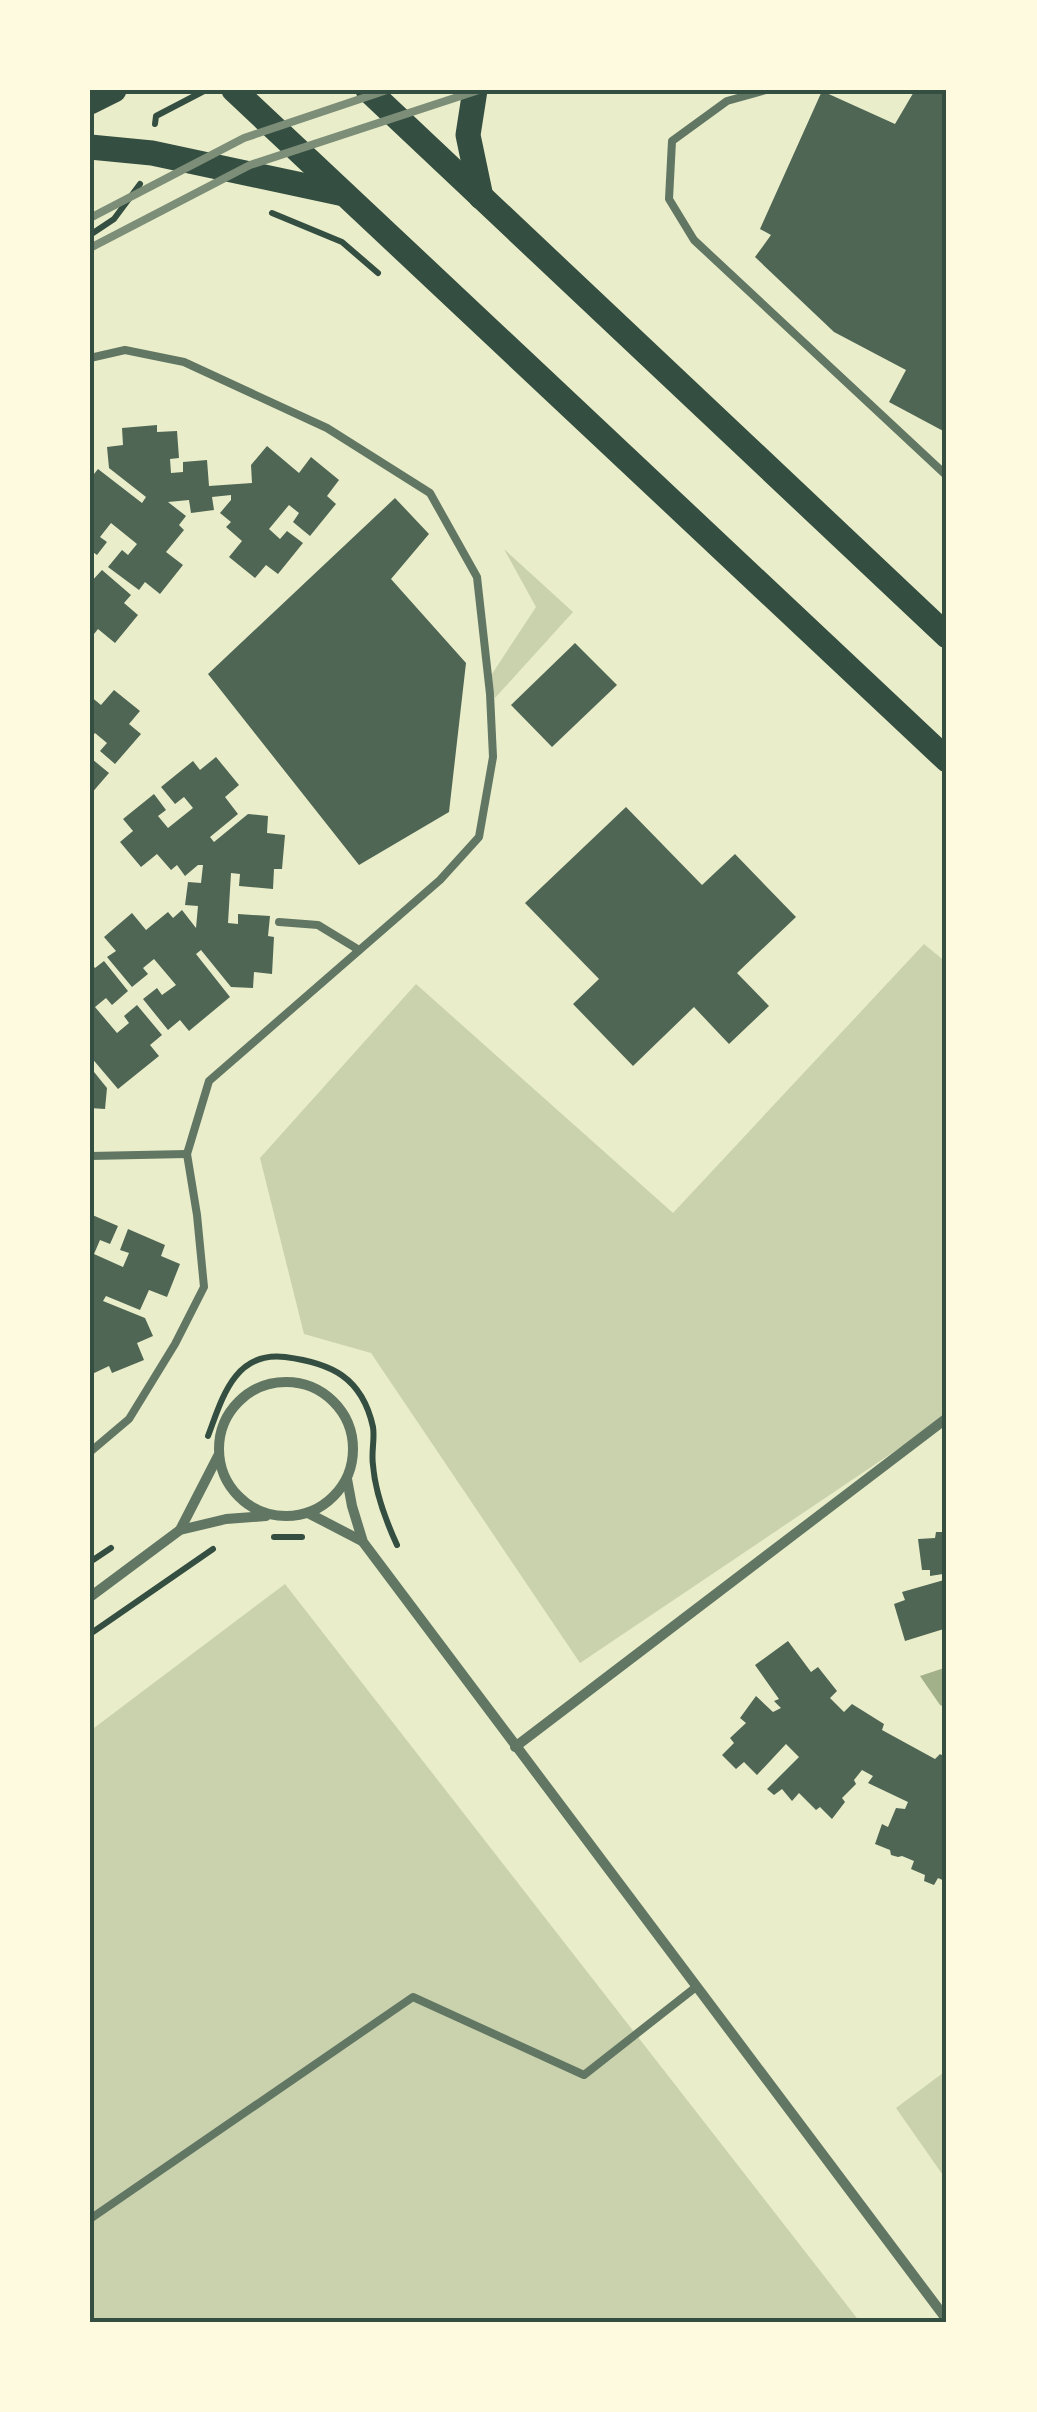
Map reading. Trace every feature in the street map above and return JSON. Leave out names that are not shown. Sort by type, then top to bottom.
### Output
[{"type":"main road","points":[[90,102],[114,90]]},
{"type":"main road","points":[[234,90],[947,760]]},
{"type":"main road","points":[[368,90],[947,636]]},
{"type":"main road","points":[[475,90],[468,135],[482,197]]},
{"type":"main road","points":[[90,147],[152,153],[344,194]]},
{"type":"street","points":[[90,1596],[180,1530],[237,1517],[308,1513],[329,1502],[347,1478],[354,1450],[350,1427],[341,1410],[312,1387],[289,1382],[276,1382],[248,1394],[222,1425],[218,1454],[180,1530]]},
{"type":"street","points":[[515,1747],[947,1418]]},
{"type":"street","points":[[218,1454],[233,1492],[253,1508],[277,1516]]},
{"type":"street","points":[[347,1478],[363,1542],[947,2320]]},
{"type":"street","points":[[308,1513],[363,1542]]},
{"type":"lane","points":[[766,90],[727,100],[672,141],[669,199],[694,240],[947,476]]},
{"type":"lane","points":[[90,358],[125,350],[184,362],[326,428],[430,494],[476,576],[494,757],[479,837],[440,880],[210,1081],[187,1154],[204,1287],[175,1344],[129,1418],[90,1452]]},
{"type":"lane","points":[[280,922],[318,925],[360,950]]},
{"type":"lane","points":[[90,1156],[187,1154]]},
{"type":"lane","points":[[90,2219],[412,1997],[584,2075],[696,1987]]},
{"type":"path","points":[[156,116],[205,90]]},
{"type":"path","points":[[90,236],[114,219],[147,174]]},
{"type":"path","points":[[258,1536],[315,1540]]},
{"type":"path","points":[[90,1634],[209,1550],[225,1546]]},
{"type":"shaded area","points":[[504,549],[573,612],[495,698],[490,677],[536,607]]},
{"type":"shaded area","points":[[924,944],[947,963],[947,1416],[580,1663],[371,1353],[304,1334],[260,1158],[416,984],[673,1213]]},
{"type":"shaded area","points":[[285,1584],[860,2322],[90,2322],[90,1731]]},
{"type":"shaded area","points":[[947,1667],[947,1708],[940,1705],[920,1676]]},
{"type":"shaded area","points":[[947,2070],[947,2181],[896,2108]]},
{"type":"building","points":[[915,90],[947,90],[947,433],[889,402],[906,370],[834,332],[755,257],[771,235],[760,229],[822,91],[895,124]]},
{"type":"building","points":[[157,425],[157,432],[177,431],[179,458],[170,459],[171,473],[183,472],[183,462],[207,460],[209,486],[252,483],[251,465],[267,446],[299,473],[311,457],[339,480],[327,496],[336,504],[310,536],[293,522],[299,513],[289,505],[269,529],[280,539],[287,531],[303,543],[278,574],[266,565],[255,578],[229,557],[242,541],[226,527],[231,522],[220,513],[231,495],[212,497],[214,510],[191,513],[189,500],[168,502],[186,516],[179,525],[184,530],[166,552],[183,565],[160,594],[145,582],[139,590],[108,567],[122,550],[128,555],[137,544],[111,523],[100,537],[107,542],[97,555],[90,550],[90,479],[98,469],[142,503],[146,497],[109,468],[107,447],[123,445],[122,428]]},
{"type":"building","points":[[395,498],[429,534],[391,579],[466,663],[449,812],[359,865],[208,674]]},
{"type":"building","points":[[102,570],[131,595],[124,603],[138,615],[115,643],[98,629],[90,639],[90,596],[94,591],[90,583]]},
{"type":"building","points":[[575,643],[617,685],[552,747],[511,705]]},
{"type":"building","points":[[114,690],[140,711],[129,724],[141,734],[115,764],[100,751],[107,743],[95,733],[90,739],[90,696],[101,705]]},
{"type":"building","points":[[216,757],[239,785],[225,797],[238,814],[210,837],[214,842],[248,814],[268,816],[267,833],[285,835],[282,869],[274,869],[273,889],[239,886],[240,874],[231,873],[228,923],[238,924],[238,914],[270,916],[268,936],[274,937],[272,974],[254,972],[253,988],[231,987],[201,950],[196,954],[230,997],[189,1031],[180,1020],[168,1030],[143,999],[157,988],[162,995],[176,985],[154,959],[143,968],[148,974],[132,987],[107,957],[116,951],[104,937],[132,913],[146,930],[168,912],[173,918],[182,910],[196,928],[198,906],[185,905],[188,882],[201,883],[203,865],[185,876],[177,865],[171,870],[157,854],[141,867],[120,842],[133,831],[123,819],[154,794],[166,810],[158,816],[168,828],[193,808],[184,797],[175,804],[161,787],[193,761],[200,770]]},
{"type":"building","points":[[90,761],[109,773],[90,795]]},
{"type":"building","points":[[626,807],[702,885],[735,854],[796,917],[737,973],[769,1006],[729,1044],[694,1007],[633,1066],[573,1004],[599,979],[525,903]]},
{"type":"building","points":[[104,961],[128,991],[112,1005],[106,998],[95,1007],[117,1033],[129,1023],[124,1016],[137,1005],[162,1035],[150,1045],[159,1056],[118,1089],[90,1056],[90,962],[95,968]]},
{"type":"building","points":[[90,1067],[107,1088],[105,1109],[90,1108]]},
{"type":"building","points":[[90,1214],[118,1226],[110,1244],[100,1240],[94,1254],[123,1267],[129,1253],[120,1250],[128,1229],[165,1245],[161,1256],[180,1264],[167,1297],[149,1290],[140,1310],[106,1296],[103,1301],[145,1318],[153,1336],[137,1343],[144,1360],[112,1373],[109,1366],[90,1375]]},
{"type":"building","points":[[936,1532],[947,1532],[947,1628],[905,1641],[894,1604],[905,1600],[902,1592],[944,1580],[943,1574],[930,1576],[930,1570],[922,1570],[918,1539],[935,1538]]},
{"type":"building","points":[[788,1641],[811,1672],[818,1667],[837,1691],[830,1698],[844,1712],[852,1704],[884,1724],[882,1730],[935,1759],[940,1754],[947,1758],[947,1882],[938,1878],[934,1885],[924,1881],[925,1875],[911,1869],[914,1861],[891,1855],[890,1850],[875,1844],[882,1824],[888,1827],[896,1808],[905,1809],[908,1802],[868,1783],[873,1776],[862,1770],[832,1819],[799,1793],[792,1801],[782,1789],[774,1795],[767,1789],[799,1757],[786,1744],[757,1775],[744,1762],[736,1769],[722,1755],[734,1743],[730,1738],[746,1723],[740,1718],[756,1696],[773,1712],[781,1708],[755,1665]]},
{"type":"railway","points":[[90,218],[244,138],[387,90]]},
{"type":"railway","points":[[90,248],[250,165],[479,90]]}]
